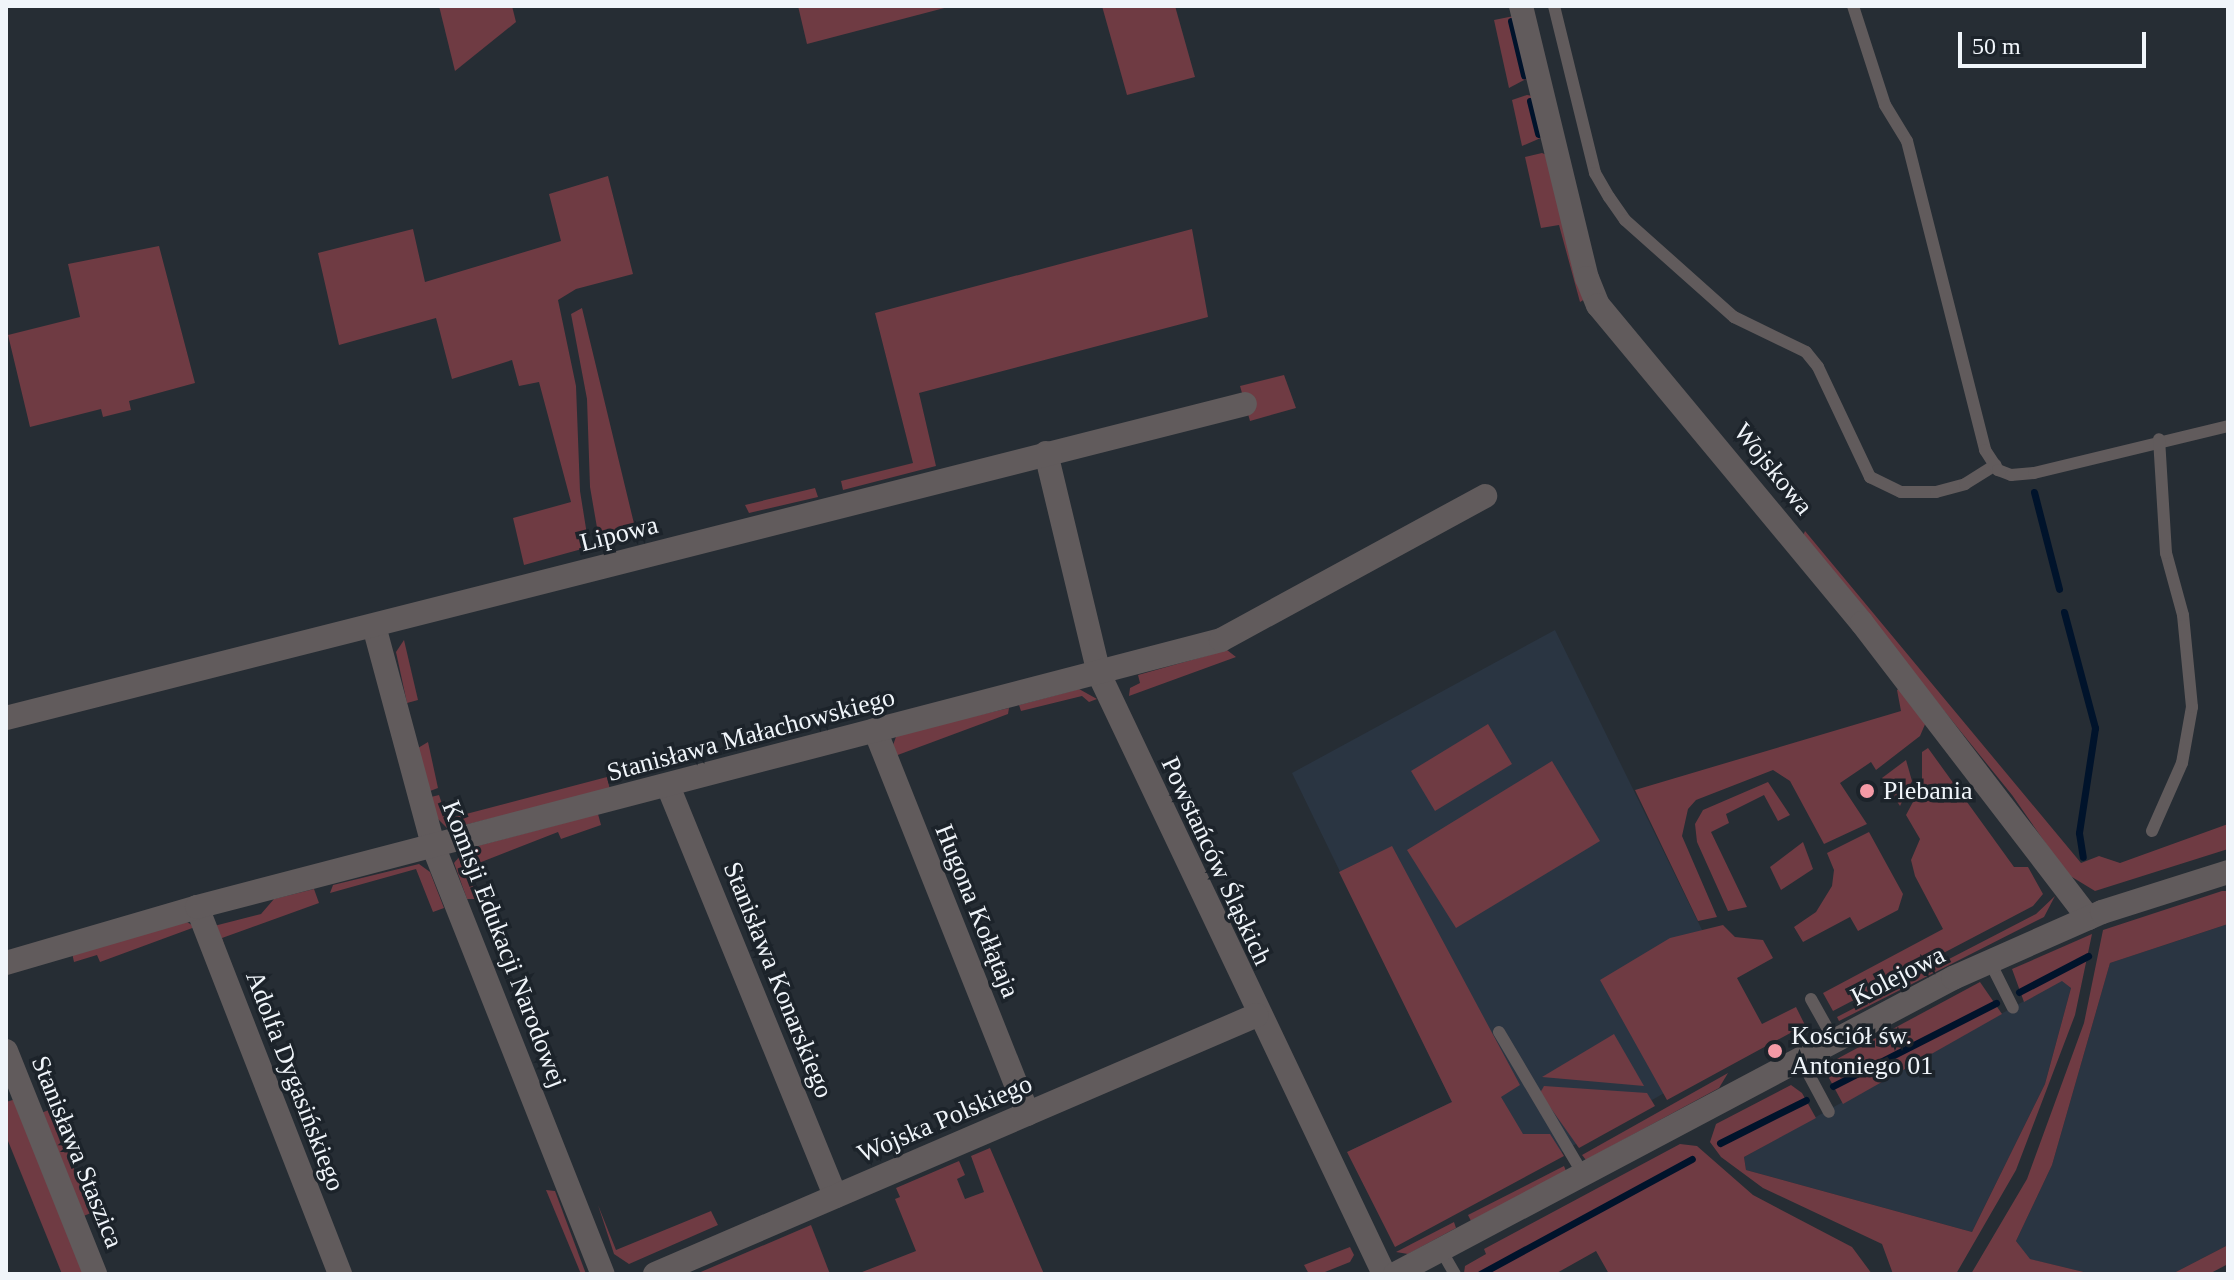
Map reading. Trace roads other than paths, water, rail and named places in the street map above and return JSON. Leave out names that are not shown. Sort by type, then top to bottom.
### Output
[{"type":"street","name":"Wojskowa","points":[[1521,6],[1587,278],[1598,305],[1862,623],[2088,918]]},
{"type":"street","name":"Lipowa","points":[[6,718],[1245,404]]},
{"type":"street","name":"Powstańców Śląskich","points":[[1046,453],[1099,674],[1257,1015],[1384,1274]]},
{"type":"street","name":"Stanisława Małachowskiego","points":[[6,963],[197,907],[434,848],[1221,640],[1485,496]]},
{"type":"street","name":"Komisji Edukacji Narodowej","points":[[374,626],[434,848],[603,1274]]},
{"type":"street","name":"Hugona Kołłątaja","points":[[875,730],[1028,1114]]},
{"type":"street","name":"Stanisława Konarskiego","points":[[668,786],[835,1196]]},
{"type":"street","name":"Kolejowa","points":[[1395,1274],[1834,1040],[1990,962],[2088,918],[2228,872]]},
{"type":"street","name":"Adolfa Dygasińskiego","points":[[197,907],[340,1274]]},
{"type":"street","name":"Wojska Polskiego","points":[[655,1274],[1257,1015]]},
{"type":"street","name":"Stanisława Staszica","points":[[6,1051],[95,1274]]},
{"type":"lane","points":[[1554,6],[1595,173],[1609,197],[1625,220],[1734,317],[1806,352],[1818,367],[1870,477],[1901,492],[1936,492],[1965,484],[1995,465]]},
{"type":"lane","points":[[1853,6],[1885,105],[1907,141],[1985,450],[1995,465],[2011,475],[2034,473],[2159,439],[2228,426]]},
{"type":"lane","points":[[2152,831],[2182,763],[2192,707],[2183,615],[2166,553],[2159,439]]},
{"type":"lane","points":[[1990,962],[2013,1008]]},
{"type":"lane","points":[[1811,999],[1834,1040]]},
{"type":"lane","points":[[1499,1032],[1583,1174]]},
{"type":"lane","points":[[1800,1058],[1829,1112]]},
{"type":"lane","points":[[1441,1250],[1455,1274]]},
{"type":"waterway","points":[[1511,21],[1524,75]]},
{"type":"waterway","points":[[1530,101],[1538,134]]},
{"type":"waterway","points":[[2034,492],[2059,589]]},
{"type":"waterway","points":[[2064,612],[2095,728],[2079,833],[2083,857]]},
{"type":"waterway","points":[[2019,992],[2088,956]]},
{"type":"waterway","points":[[1833,1086],[1996,1003]]},
{"type":"waterway","points":[[1720,1143],[1806,1100]]},
{"type":"waterway","points":[[1480,1274],[1692,1159]]},
{"type":"place","name":"Plebania","points":[[1867,791]]},
{"type":"place","name":"Kościół św. Antoniego 01","points":[[1775,1051]]}]
